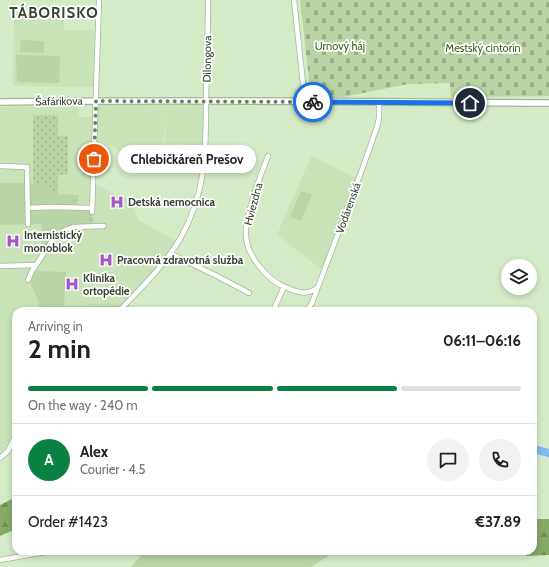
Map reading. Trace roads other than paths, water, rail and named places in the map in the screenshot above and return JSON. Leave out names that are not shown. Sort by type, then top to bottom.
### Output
[{"type":"street","points":[[28,208],[52,207],[92,210],[99,0]]},
{"type":"street","name":"Dilongova","points":[[123,307],[157,271],[170,254],[191,216],[197,200],[201,185],[205,154],[208,0]]},
{"type":"street","points":[[294,0],[305,102]]},
{"type":"street","name":"Šafárikova","points":[[0,102],[206,101],[549,104]]},
{"type":"street","name":"Vodárenská","points":[[309,307],[312,303],[366,160],[377,127],[379,118],[379,102]]},
{"type":"street","name":"Hviezdna","points":[[268,156],[255,190],[249,212],[246,230],[249,250],[264,272],[284,287],[307,293],[318,287]]},
{"type":"street","points":[[0,166],[27,167],[28,224]]},
{"type":"street","points":[[28,280],[32,271],[54,238],[63,231],[73,227],[91,224],[104,226]]},
{"type":"street","points":[[170,254],[249,293]]},
{"type":"street","points":[[0,266],[36,265]]},
{"type":"street","points":[[274,307],[284,287]]},
{"type":"street","points":[[0,458],[8,451],[12,442]]},
{"type":"street","points":[[0,560],[28,555]]},
{"type":"waterway","points":[[537,450],[549,453]]},
{"type":"tunnel","points":[[91,215],[91,222]]},
{"type":"place","name":"Chlebičkáreň Prešov","points":[[94,159]]},
{"type":"place","name":"Detská nemocnica","points":[[117,202]]},
{"type":"place","name":"Internistický monoblok","points":[[13,241]]},
{"type":"place","name":"Pracovná zdravotná služba","points":[[106,260]]},
{"type":"place","name":"Klinika ortopédie","points":[[72,284]]},
{"type":"district","name":"TÁBORISKO","points":[[54,13]]},
{"type":"park label","name":"Urnový háj","points":[[340,46]]},
{"type":"park label","name":"Mestský cintorín","points":[[483,48]]}]
